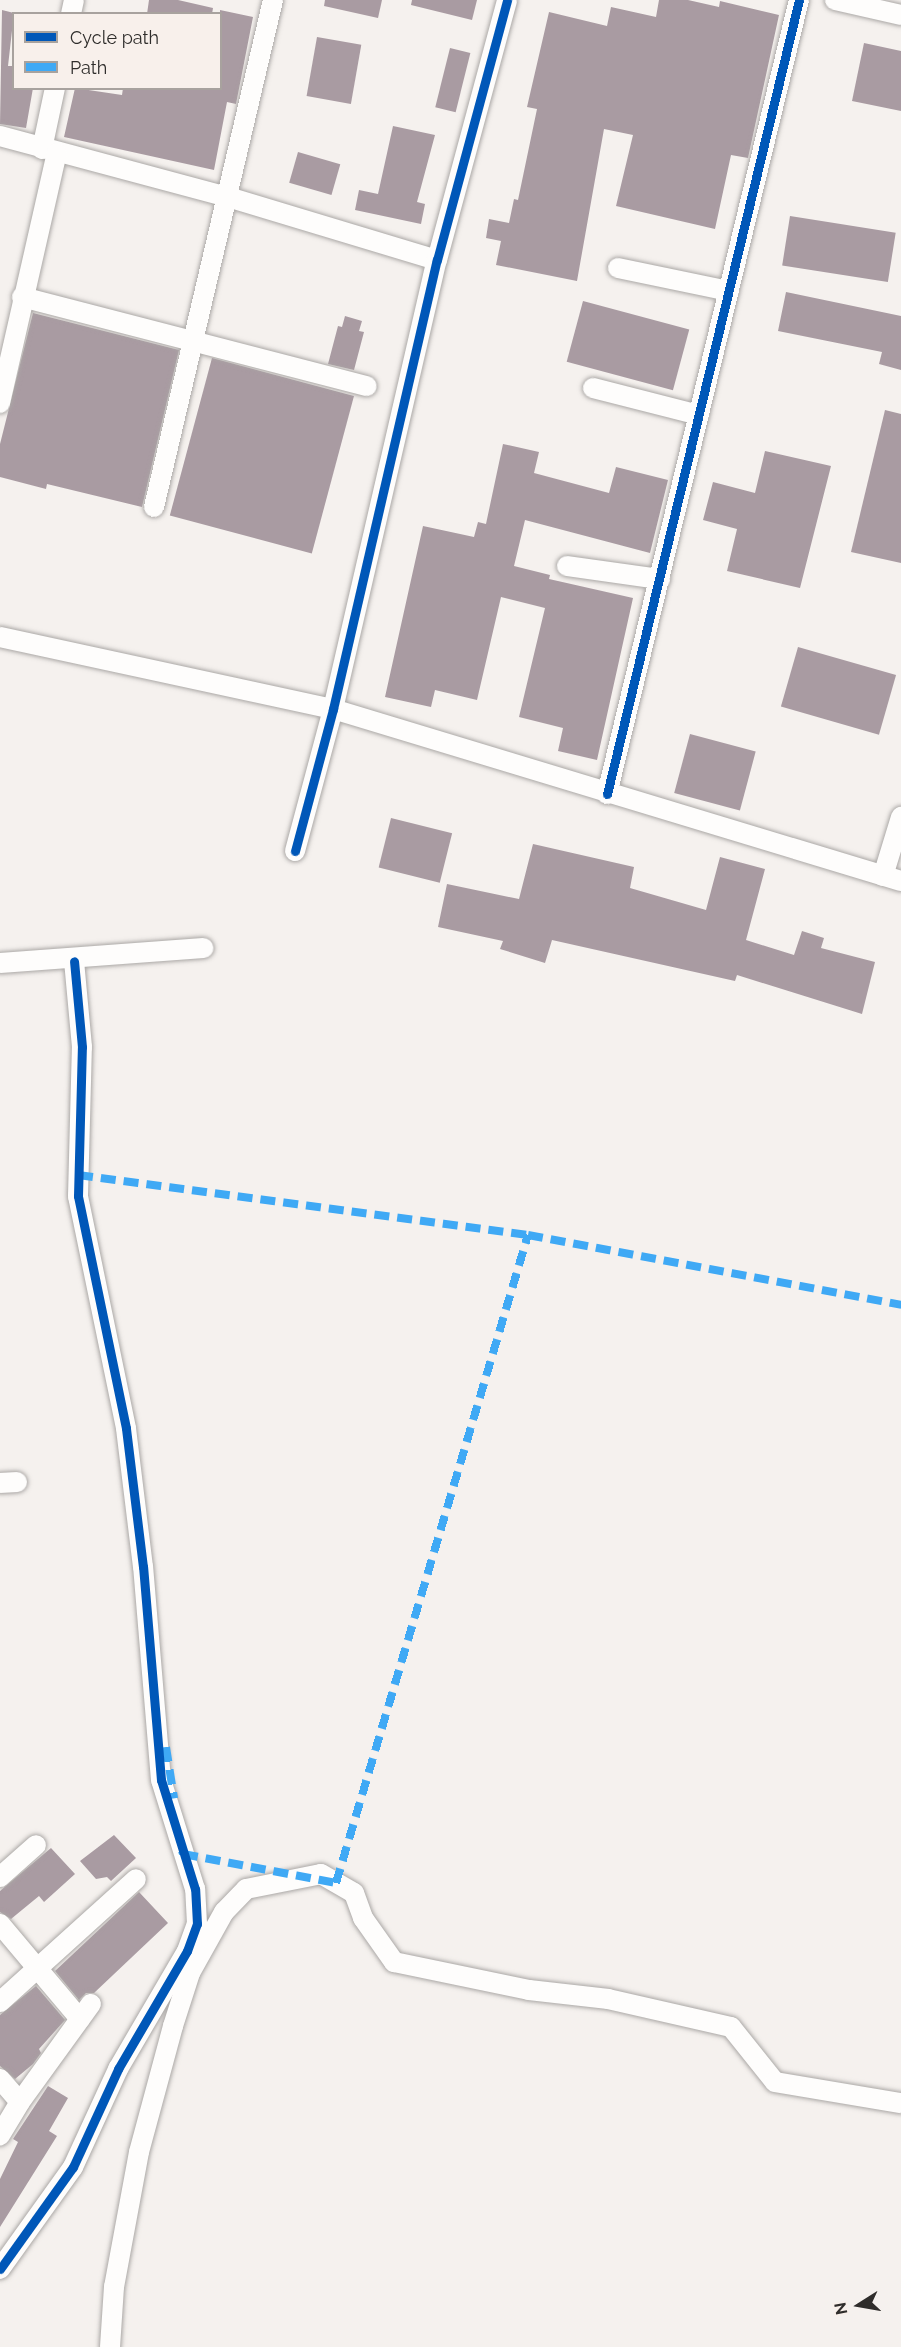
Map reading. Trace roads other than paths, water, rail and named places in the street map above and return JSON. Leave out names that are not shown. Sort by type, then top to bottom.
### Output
[{"type":"street","points":[[154,507],[273,0]]},
{"type":"street","points":[[295,851],[333,709],[437,260],[507,0]]},
{"type":"street","points":[[608,794],[799,0]]},
{"type":"street","points":[[835,0],[901,15]]},
{"type":"street","points":[[0,403],[49,151],[55,90]]},
{"type":"street","points":[[0,136],[49,151],[228,197],[437,260]]},
{"type":"street","points":[[618,268],[729,291]]},
{"type":"street","points":[[22,297],[367,386]]},
{"type":"street","points":[[593,388],[699,415]]},
{"type":"street","points":[[567,566],[660,579]]},
{"type":"street","points":[[0,637],[333,709],[892,878],[901,817]]},
{"type":"street","points":[[0,963],[74,961],[203,948]]},
{"type":"street","points":[[0,2269],[73,2167],[118,2069],[187,1951],[197,1924],[195,1889],[161,1780],[143,1567],[126,1428],[82,1222],[78,1172],[82,1047],[74,961]]},
{"type":"street","points":[[0,1877],[36,1845]]},
{"type":"street","points":[[110,2347],[114,2287],[139,2152],[173,2026],[190,1973],[224,1912],[246,1889],[321,1874],[354,1893],[363,1918],[394,1962],[529,1990],[608,1999],[731,2027],[775,2082],[901,2103]]},
{"type":"street","points":[[0,2002],[136,1879]]},
{"type":"street","points":[[0,1924],[38,1966],[86,2012],[20,2102],[0,2135]]},
{"type":"street","points":[[0,2079],[20,2102]]}]
